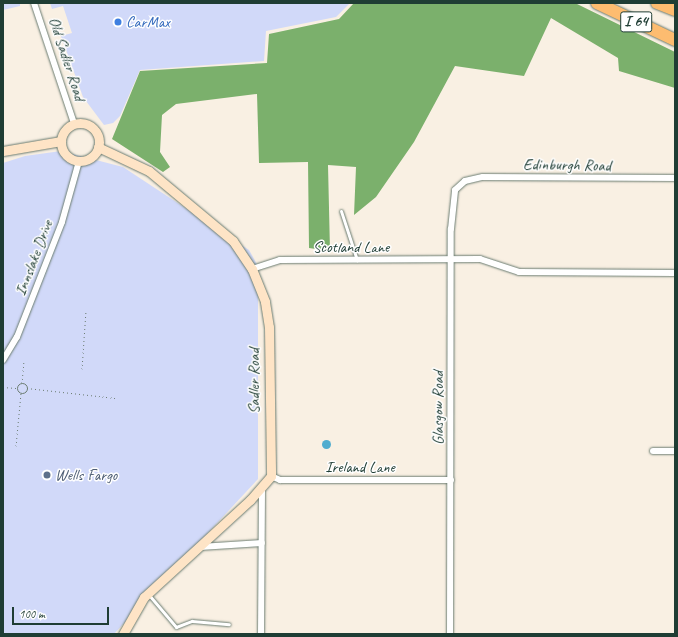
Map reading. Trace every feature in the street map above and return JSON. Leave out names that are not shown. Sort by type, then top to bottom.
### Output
[{"type":"highway","name":"I 64","points":[[597,3],[675,40]]},
{"type":"highway","name":"I 64","points":[[657,3],[675,10]]},
{"type":"street","name":"Old Sadler Road","points":[[34,3],[74,124]]},
{"type":"street","points":[[86,123],[95,130],[98,147],[89,158],[79,161],[66,155],[61,141],[65,130],[74,124],[86,123]]},
{"type":"street","points":[[3,151],[61,141]]},
{"type":"street","name":"Sadler Road","points":[[98,147],[149,171],[233,242],[252,269],[266,302],[269,327],[271,476]]},
{"type":"street","name":"Innslake Drive","points":[[3,360],[17,337],[62,222],[79,161]]},
{"type":"street","name":"Edinburgh Road","points":[[460,184],[483,177],[675,178]]},
{"type":"street","name":"Glasgow Road","points":[[450,634],[452,203],[460,184]]},
{"type":"street","name":"Scotland Lane","points":[[252,269],[280,260],[451,260],[480,258],[519,272],[675,273]]},
{"type":"street","points":[[653,450],[675,451]]},
{"type":"street","points":[[123,634],[135,607],[148,593],[262,487],[271,476]]},
{"type":"street","name":"Ireland Lane","points":[[271,476],[280,480],[450,480]]},
{"type":"street","points":[[261,634],[262,487]]},
{"type":"street","points":[[198,547],[262,543]]},
{"type":"lane","points":[[341,212],[357,260]]},
{"type":"lane","points":[[148,593],[176,627],[192,621],[229,624]]},
{"type":"path","points":[[82,369],[86,310]]},
{"type":"path","points":[[3,387],[17,388],[22,384],[24,360]]},
{"type":"path","points":[[22,384],[27,388],[115,398]]},
{"type":"path","points":[[16,446],[21,393],[17,388]]},
{"type":"path","points":[[21,393],[27,388]]},
{"type":"shaded area","points":[[3,3],[20,3],[20,6],[3,10]]},
{"type":"shaded area","name":"CarMax","points":[[50,3],[350,3],[336,17],[266,31],[264,61],[140,70],[120,116],[113,123],[104,125],[83,97],[61,36],[72,33],[63,6],[52,9]]},
{"type":"shaded area","points":[[61,151],[123,167],[249,250],[258,266],[258,479],[114,634],[3,634],[3,163],[25,156]]},
{"type":"green space","points":[[354,3],[575,3],[675,52],[675,88],[619,71],[618,58],[551,18],[524,76],[455,66],[414,142],[376,197],[354,215],[356,167],[328,165],[330,251],[309,248],[308,162],[259,163],[257,94],[176,104],[162,115],[160,152],[170,167],[163,172],[112,139],[140,71],[267,63],[269,34],[339,19]]},
{"type":"water","points":[[324,440],[328,440],[330,444],[328,448],[324,448],[322,446],[322,442]]},
{"type":"place","name":"CarMax","points":[[118,22]]},
{"type":"place","name":"Wells Fargo","points":[[47,475]]}]
